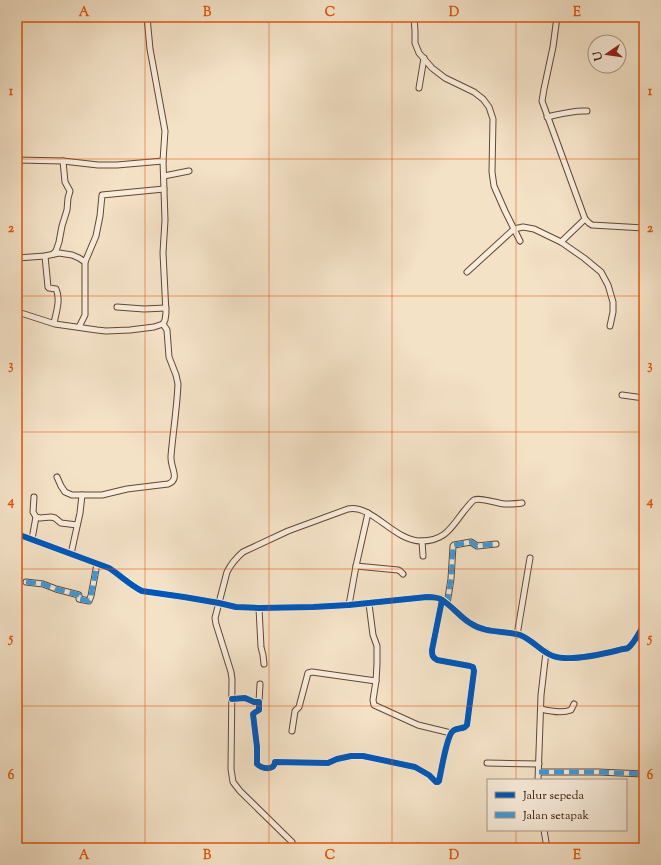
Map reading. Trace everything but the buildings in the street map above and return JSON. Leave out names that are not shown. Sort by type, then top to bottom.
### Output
[{"type":"street","points":[[147,17],[150,49],[165,131],[163,161],[165,220],[163,253],[166,308],[165,320],[163,324]]},
{"type":"street","points":[[414,17],[415,42],[419,53],[432,68],[445,78],[474,92],[483,99],[489,107],[493,120],[492,172],[494,186],[520,241]]},
{"type":"street","points":[[557,17],[542,101],[585,220],[592,225],[644,228]]},
{"type":"street","points":[[420,88],[424,58]]},
{"type":"street","points":[[547,117],[572,112],[587,111]]},
{"type":"street","points":[[17,160],[63,161],[98,165],[163,161]]},
{"type":"street","points":[[53,254],[56,251],[59,242],[70,191],[65,182],[63,161]]},
{"type":"street","points":[[164,176],[189,170]]},
{"type":"street","points":[[79,327],[85,315],[85,262],[96,236],[102,195],[164,189]]},
{"type":"street","points":[[561,242],[585,220]]},
{"type":"street","points":[[467,272],[514,229],[523,227],[534,229],[561,242],[601,272],[608,285],[613,302],[613,312],[610,326]]},
{"type":"street","points":[[17,258],[45,256],[59,253],[72,255],[85,262]]},
{"type":"street","points":[[45,256],[48,287],[56,289],[58,293],[57,310],[54,323]]},
{"type":"street","points":[[118,307],[144,309],[166,308]]},
{"type":"street","points":[[17,312],[54,323],[102,330],[154,327],[163,324]]},
{"type":"street","points":[[57,477],[65,492],[69,494],[82,495],[102,494],[173,482],[175,476],[170,461],[178,384],[169,357],[167,330],[163,324]]},
{"type":"street","points":[[622,395],[644,398]]},
{"type":"street","points":[[71,554],[80,513],[82,495]]},
{"type":"street","points":[[32,540],[36,517],[33,512],[34,497]]},
{"type":"street","points":[[292,842],[240,791],[233,782],[231,769],[232,679],[215,618],[227,572],[230,566],[243,552],[288,531],[348,509],[353,508],[368,513],[403,536],[422,541],[443,536],[449,531],[474,500],[482,499],[494,503],[522,503]]},
{"type":"street","points":[[349,605],[368,513]]},
{"type":"street","points":[[36,517],[51,517],[55,518],[61,523],[77,525]]},
{"type":"street","points":[[17,534],[109,568],[142,591],[236,607],[313,608],[368,604],[427,597],[442,600],[470,623],[476,626],[490,631],[520,635],[546,652],[559,658],[571,659],[628,648],[634,642],[644,625]]},
{"type":"street","points":[[422,541],[423,556]]},
{"type":"street","points":[[447,604],[451,579],[453,546],[468,542],[471,542],[477,546],[496,544]]},
{"type":"street","points":[[517,635],[530,558]]},
{"type":"street","points":[[26,582],[43,584],[79,595],[79,599],[89,601],[97,564]]},
{"type":"street","points":[[356,566],[398,570],[403,574]]},
{"type":"street","points":[[368,604],[373,635],[377,646],[377,672],[373,700],[374,705],[418,725],[451,732],[465,727],[466,725],[474,671],[473,667],[470,666],[433,658],[432,650],[442,600]]},
{"type":"street","points":[[259,608],[260,647],[264,664]]},
{"type":"street","points":[[538,779],[541,695],[546,652]]},
{"type":"street","points":[[292,732],[295,711],[300,707],[308,673],[312,672],[376,681]]},
{"type":"street","points":[[260,684],[259,710],[253,714],[257,747],[257,764],[262,768],[274,768],[275,762],[328,763],[337,759],[351,756],[363,756],[415,767],[438,782],[451,732]]},
{"type":"street","points":[[232,698],[245,698],[254,702],[260,702]]},
{"type":"street","points":[[541,709],[567,712],[571,710],[574,704]]},
{"type":"street","points":[[487,763],[539,764]]},
{"type":"street","points":[[539,772],[644,774]]},
{"type":"street","points":[[544,831],[547,848]]},
{"type":"street","points":[[415,848],[418,846],[423,848]]},
{"type":"marked path","points":[[447,604],[451,579],[453,546],[471,542],[477,546],[496,544]]},
{"type":"marked path","points":[[26,582],[43,584],[79,595],[79,599],[89,601],[97,564]]},
{"type":"marked path","points":[[539,772],[644,774]]},
{"type":"cycle path","points":[[17,534],[109,568],[142,591],[236,607],[313,607],[427,597],[437,598],[446,602],[466,621],[482,629],[520,635],[549,654],[560,658],[586,657],[627,648],[632,644],[644,625]]},
{"type":"cycle path","points":[[232,699],[245,698],[254,702],[259,702],[259,710],[253,714],[257,747],[257,764],[262,767],[270,768],[275,762],[328,763],[337,759],[351,756],[363,756],[415,767],[438,782],[446,746],[451,734],[454,730],[463,728],[467,725],[474,671],[473,667],[437,660],[433,656],[432,650],[442,600]]}]
